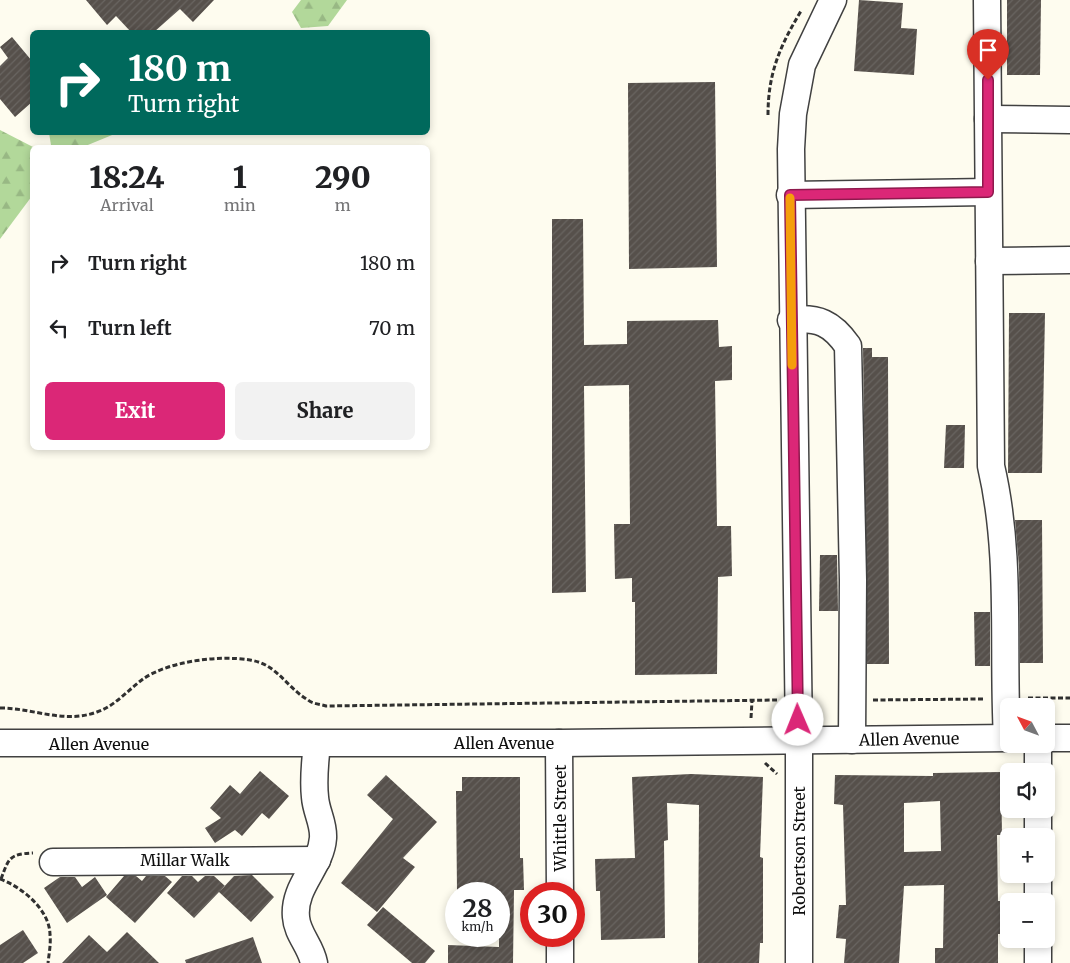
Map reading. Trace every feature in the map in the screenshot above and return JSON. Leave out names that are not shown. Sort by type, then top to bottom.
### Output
[{"type":"street","name":"Robertson Street","points":[[799,963],[799,740],[790,195],[793,114],[802,65],[833,0]]},
{"type":"street","points":[[987,0],[991,466],[1000,505],[1004,553],[1006,698]]},
{"type":"street","points":[[988,119],[1070,120]]},
{"type":"street","points":[[790,195],[988,192]]},
{"type":"street","points":[[989,261],[1070,260]]},
{"type":"street","points":[[791,320],[811,318],[820,321],[836,331],[848,346],[853,580],[852,740]]},
{"type":"street","name":"Allen Avenue","points":[[0,744],[560,743],[1000,738]]},
{"type":"street","points":[[1055,738],[1070,738]]},
{"type":"street","name":"Whittle Street","points":[[560,743],[560,882]]},
{"type":"street","points":[[314,963],[299,930],[296,906],[298,893],[317,860],[323,838],[322,823],[315,799],[317,744]]},
{"type":"street","name":"Millar Walk","points":[[53,862],[317,860]]},
{"type":"street","points":[[560,947],[560,963]]},
{"type":"street","points":[[1038,948],[1038,963]]},
{"type":"path","points":[[0,708],[15,708],[49,716],[83,716],[98,712],[112,704],[157,671],[170,666],[206,660],[249,660],[268,665],[310,702],[326,706],[798,701]]},
{"type":"path","points":[[852,700],[1000,698]]},
{"type":"path","points":[[1055,698],[1070,698]]},
{"type":"path","points":[[760,758],[777,774],[777,780],[799,780]]},
{"type":"path","points":[[0,879],[22,891],[45,915],[50,936],[48,963]]},
{"type":"green space","points":[[301,0],[347,0],[328,26],[301,28],[292,12]]},
{"type":"green space","points":[[0,130],[30,145],[30,199],[0,239]]},
{"type":"green space","points":[[49,135],[112,135],[88,145],[51,145]]},
{"type":"building","points":[[86,0],[214,0],[193,22],[180,9],[156,30],[129,30],[116,16],[107,25]]},
{"type":"building","points":[[859,0],[903,3],[901,28],[917,29],[914,75],[854,71]]},
{"type":"building","points":[[1007,0],[1041,0],[1040,75],[1007,75]]},
{"type":"building","points":[[12,37],[30,59],[30,104],[15,117],[0,99],[0,66],[8,58],[0,47]]},
{"type":"building","points":[[715,82],[717,267],[629,269],[628,83]]},
{"type":"building","points":[[552,219],[583,219],[584,345],[627,344],[627,321],[718,320],[719,347],[732,346],[732,380],[715,381],[717,526],[731,526],[732,576],[718,577],[717,674],[635,675],[635,602],[632,602],[632,578],[615,579],[614,524],[630,524],[629,385],[584,386],[586,592],[552,593]]},
{"type":"building","points":[[1009,313],[1045,313],[1042,473],[1008,473]]},
{"type":"building","points":[[863,348],[872,348],[872,357],[888,357],[889,664],[867,664]]},
{"type":"building","points":[[946,425],[965,425],[964,468],[944,468]]},
{"type":"building","points":[[1015,520],[1042,520],[1043,663],[1020,663],[1019,567]]},
{"type":"building","points":[[820,555],[837,555],[838,611],[819,611]]},
{"type":"building","points":[[974,612],[990,612],[990,666],[975,666]]},
{"type":"building","points":[[260,771],[289,796],[269,819],[262,813],[242,836],[235,830],[215,843],[205,828],[221,818],[210,808],[230,785],[240,794]]},
{"type":"building","points":[[1000,772],[1000,818],[1002,818],[1002,828],[1000,828],[1000,835],[997,835],[998,901],[1000,901],[998,963],[935,963],[935,948],[943,948],[944,885],[904,886],[899,963],[844,963],[846,939],[836,938],[839,905],[846,905],[843,805],[834,804],[835,775],[933,776],[933,773]],"holes":[[[940,801],[941,851],[904,852],[904,803]]]},
{"type":"building","points":[[691,774],[763,777],[760,857],[763,858],[763,943],[760,943],[759,963],[698,963],[699,805],[667,803],[668,840],[664,841],[665,938],[601,940],[600,891],[596,891],[595,859],[635,858],[632,777]]},
{"type":"building","points":[[386,775],[437,822],[403,858],[415,867],[377,912],[341,883],[393,819],[367,795]]},
{"type":"building","points":[[462,777],[520,777],[520,858],[523,858],[524,882],[520,882],[520,890],[514,890],[513,963],[448,963],[448,947],[510,947],[510,882],[457,882],[456,791],[462,791]]},
{"type":"building","points":[[252,875],[274,897],[251,922],[219,892],[194,918],[167,893],[182,876],[192,876],[198,882],[205,876],[214,876],[225,886],[234,876]]},
{"type":"building","points":[[124,876],[136,876],[142,881],[146,876],[165,876],[172,882],[135,923],[106,897]]},
{"type":"building","points":[[60,877],[75,877],[82,887],[95,877],[107,895],[67,923],[44,888]]},
{"type":"building","points":[[383,907],[435,951],[425,963],[412,963],[367,925]]},
{"type":"building","points":[[23,930],[38,953],[23,963],[0,963],[0,945]]},
{"type":"building","points":[[127,932],[159,963],[62,963],[89,935],[107,952]]},
{"type":"building","points":[[253,937],[262,963],[186,963],[185,960]]},
{"type":"slow traffic","points":[[790,198],[792,365]]},
{"type":"route","points":[[798,720],[790,195],[988,192],[988,80]]}]
